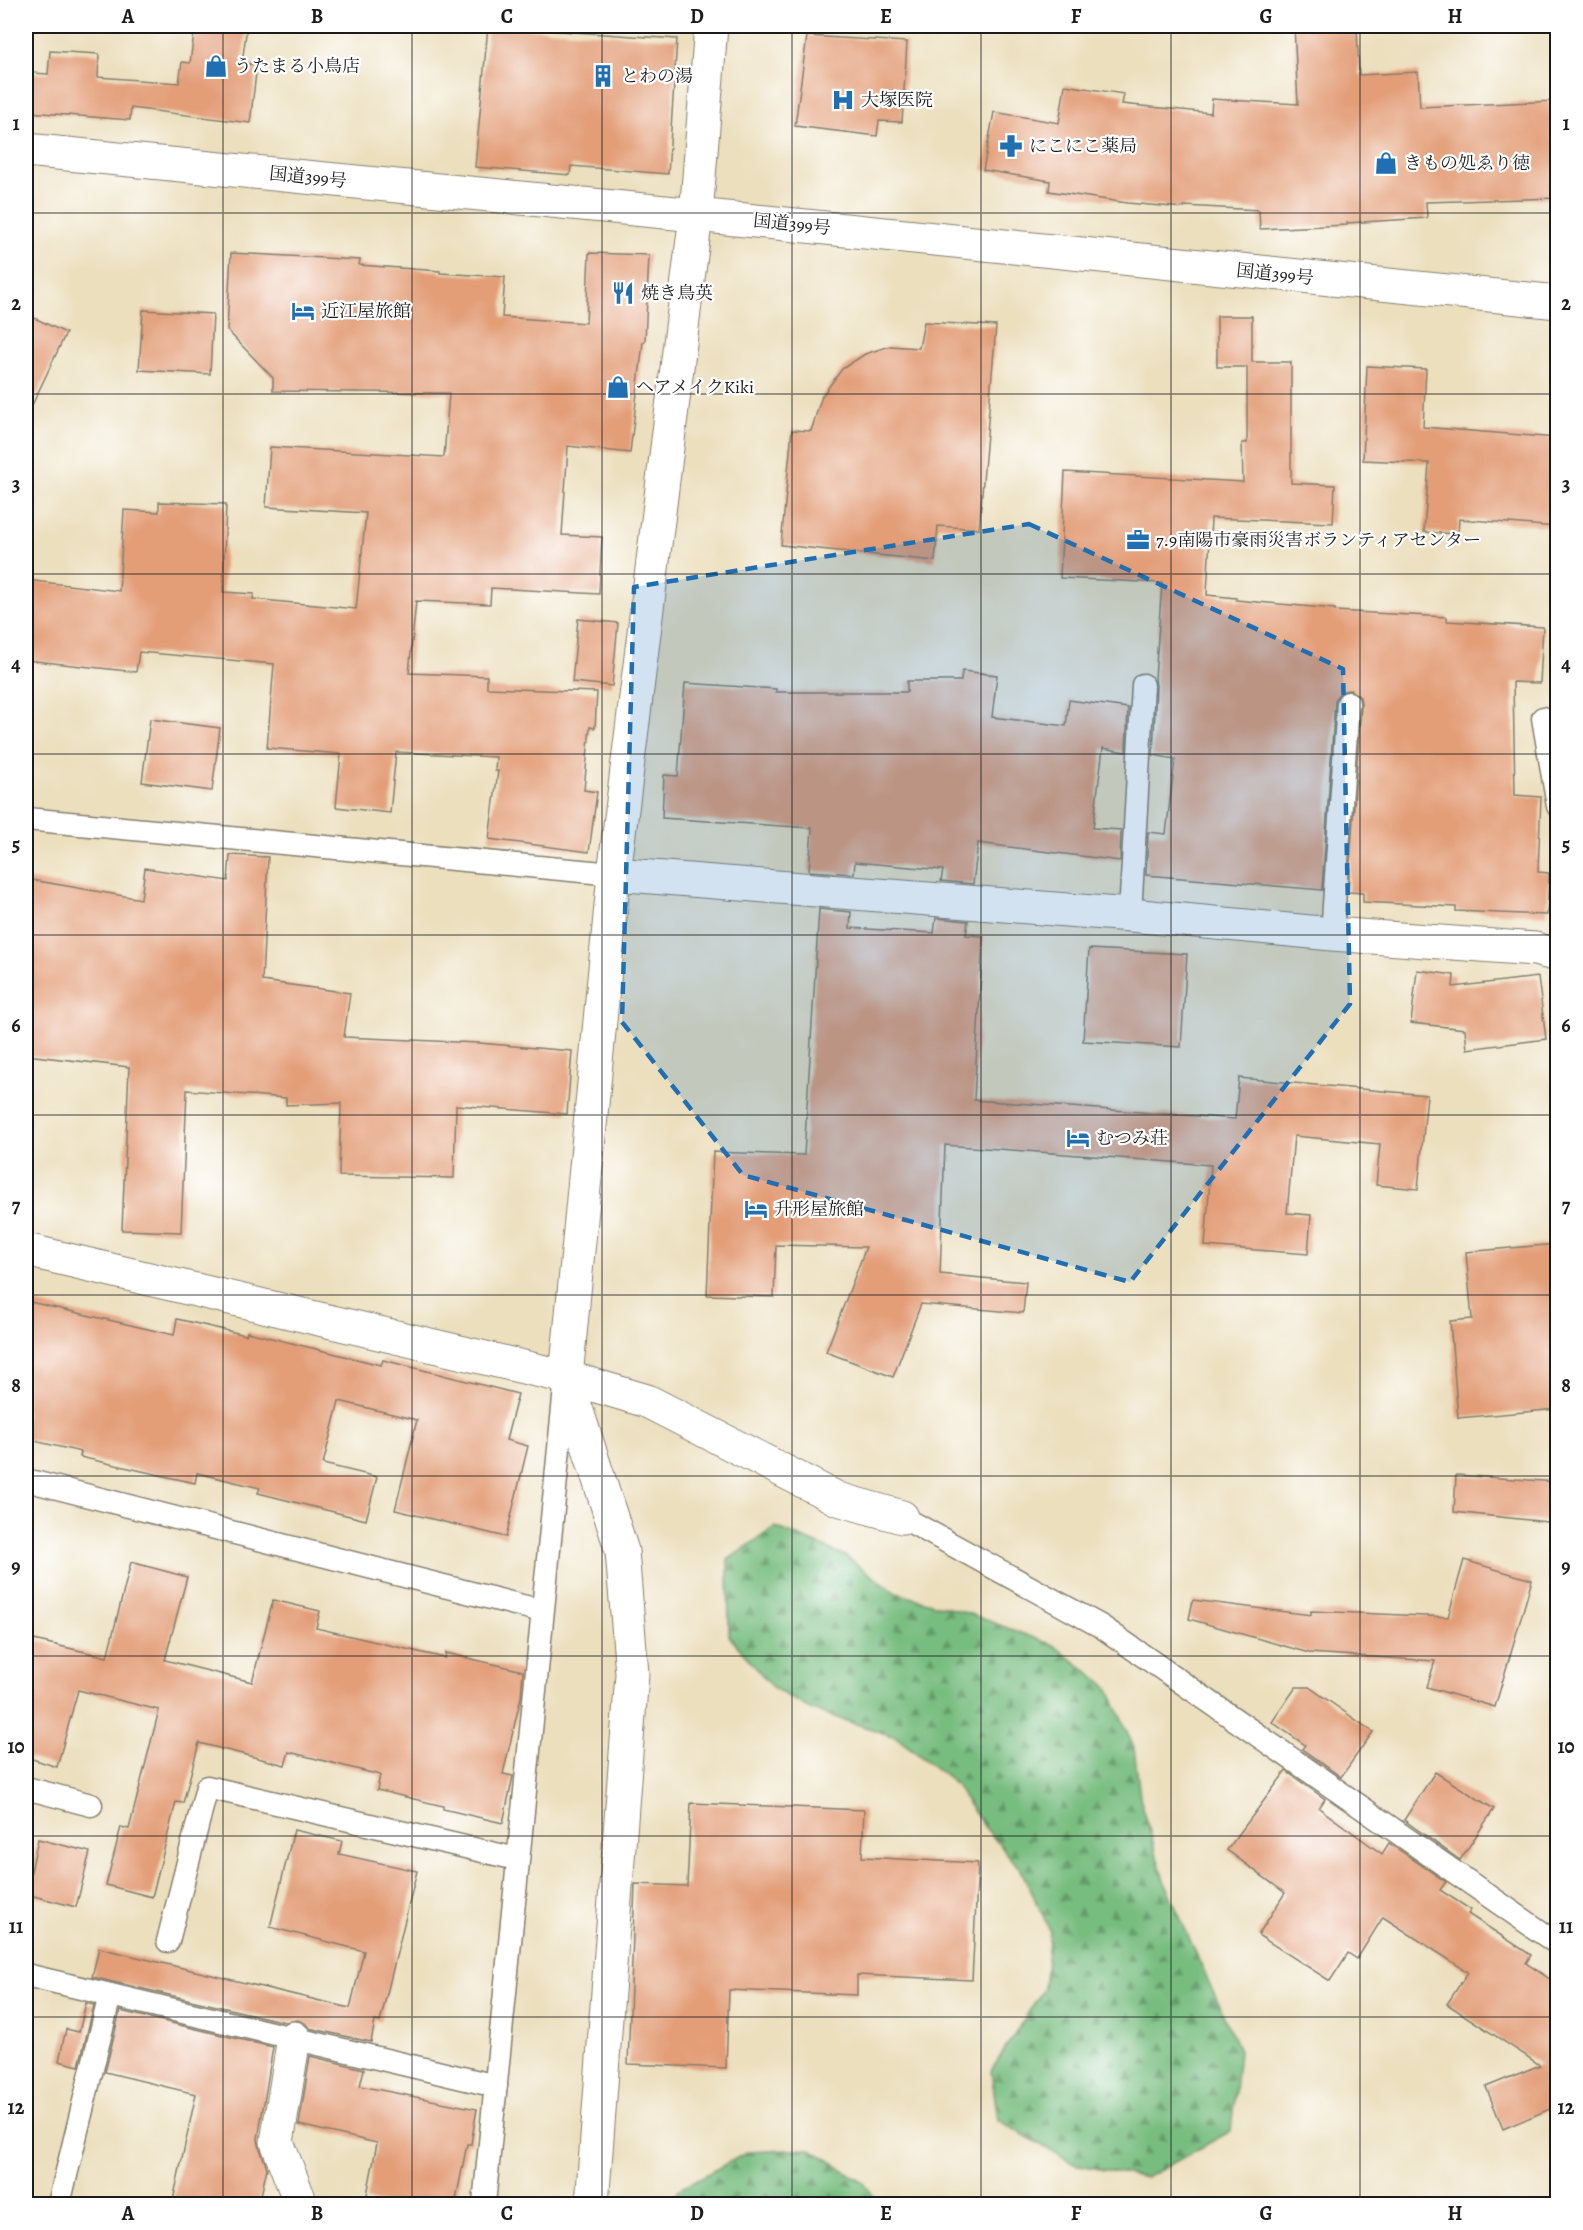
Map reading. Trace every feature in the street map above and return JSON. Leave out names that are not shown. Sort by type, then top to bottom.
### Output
[{"type":"main road","points":[[591,2205],[632,1674],[622,1551],[566,1377],[614,874],[696,215],[711,26]]},
{"type":"main road","name":"国道399号","points":[[26,150],[1557,302]]},
{"type":"main road","points":[[614,874],[1535,949],[1557,956]]},
{"type":"main road","points":[[26,1250],[566,1377],[647,1401],[838,1499],[902,1517]]},
{"type":"main road","points":[[294,2038],[277,2142],[301,2205]]},
{"type":"lane","points":[[1130,915],[1143,686]]},
{"type":"lane","points":[[1332,934],[1348,704]]},
{"type":"lane","points":[[1543,718],[1557,806]]},
{"type":"lane","points":[[26,819],[614,874]]},
{"type":"lane","points":[[484,2205],[566,1377]]},
{"type":"lane","points":[[26,1480],[542,1611]]},
{"type":"lane","points":[[902,1517],[1102,1627],[1557,1944]]},
{"type":"lane","points":[[168,1941],[207,1787],[518,1858]]},
{"type":"lane","points":[[26,1788],[91,1805]]},
{"type":"lane","points":[[26,1975],[496,2086]]},
{"type":"lane","points":[[59,2205],[110,1995]]},
{"type":"highlighted area","points":[[1029,524],[1343,669],[1350,1004],[1130,1282],[743,1175],[622,1022],[634,587]]},
{"type":"green space","points":[[775,1527],[844,1555],[896,1593],[973,1615],[1053,1645],[1108,1687],[1134,1748],[1140,1797],[1164,1881],[1239,2050],[1231,2131],[1146,2178],[1074,2164],[998,2120],[991,2071],[1044,1988],[1050,1930],[1021,1870],[983,1825],[954,1783],[896,1737],[810,1709],[773,1688],[729,1636],[728,1560]]},
{"type":"green space","points":[[811,2149],[864,2183],[879,2204],[671,2204],[679,2189],[748,2152]]},
{"type":"building","points":[[195,26],[247,26],[242,63],[257,65],[250,123],[131,108],[130,120],[29,112],[32,73],[48,74],[50,51],[99,54],[98,77],[179,83],[182,62],[190,63]]},
{"type":"building","name":"とわの湯","points":[[488,26],[677,39],[668,174],[571,166],[570,175],[475,167]]},
{"type":"building","points":[[1294,26],[1357,26],[1359,75],[1418,72],[1420,107],[1557,101],[1557,198],[1426,202],[1427,218],[1260,229],[1259,210],[1184,206],[1184,208],[1127,203],[1049,191],[1050,181],[983,170],[994,112],[1059,123],[1065,85],[1124,94],[1122,104],[1211,113],[1212,99],[1298,104]]},
{"type":"building","points":[[807,36],[907,42],[902,122],[879,121],[877,136],[795,126]]},
{"type":"building","points":[[231,253],[360,260],[359,265],[505,277],[502,317],[586,323],[589,253],[649,255],[645,342],[643,342],[630,453],[568,446],[562,535],[602,537],[599,594],[491,588],[490,604],[416,601],[409,673],[487,676],[487,688],[597,692],[595,728],[590,727],[584,790],[597,792],[589,852],[489,839],[498,771],[495,771],[496,757],[396,752],[390,813],[336,807],[341,754],[267,748],[274,664],[139,652],[136,672],[26,660],[26,580],[119,591],[124,510],[159,512],[159,502],[226,504],[223,592],[254,594],[253,599],[356,609],[366,513],[266,507],[270,447],[444,457],[449,393],[273,391],[273,378],[227,330]]},
{"type":"building","points":[[143,310],[213,314],[210,374],[139,370]]},
{"type":"building","points":[[26,314],[66,333],[26,418]]},
{"type":"building","points":[[1217,316],[1252,316],[1252,362],[1291,362],[1291,483],[1335,485],[1333,523],[1211,518],[1207,595],[1236,598],[1236,600],[1335,609],[1335,611],[1447,617],[1447,621],[1543,627],[1540,683],[1513,682],[1515,795],[1541,797],[1538,872],[1549,873],[1547,915],[1456,911],[1456,907],[1363,902],[1363,893],[1348,892],[1361,704],[1360,697],[1350,690],[1342,691],[1335,702],[1322,890],[1146,875],[1148,832],[1166,834],[1175,759],[1153,755],[1155,678],[1162,583],[1060,578],[1065,472],[1243,482],[1242,443],[1247,443],[1247,367],[1217,367]]},
{"type":"building","points":[[924,322],[996,326],[979,529],[938,526],[935,561],[781,545],[792,430],[811,431],[822,396],[842,369],[865,354],[890,346],[919,348]]},
{"type":"building","points":[[1367,366],[1426,369],[1423,427],[1557,438],[1557,527],[1459,519],[1458,534],[1424,532],[1429,463],[1363,460]]},
{"type":"building","points":[[578,619],[618,623],[612,686],[572,682]]},
{"type":"building","points":[[962,671],[997,675],[992,717],[1066,726],[1069,700],[1128,708],[1126,752],[1103,748],[1093,828],[1121,830],[1120,861],[978,843],[973,884],[941,881],[943,870],[855,862],[854,874],[809,871],[812,828],[662,818],[664,775],[678,776],[685,683],[776,689],[776,692],[907,692],[907,681],[961,681]]},
{"type":"building","points":[[150,719],[220,728],[212,791],[142,782]]},
{"type":"building","points":[[230,855],[268,857],[262,981],[350,993],[344,1037],[479,1043],[572,1051],[567,1114],[456,1105],[454,1178],[339,1176],[341,1103],[286,1105],[286,1098],[187,1090],[181,1232],[122,1230],[129,1067],[26,1055],[26,879],[141,899],[145,868],[228,881]]},
{"type":"building","points":[[819,909],[851,912],[850,928],[934,933],[936,918],[968,921],[966,935],[983,936],[974,1100],[1235,1119],[1239,1078],[1427,1095],[1418,1189],[1376,1185],[1380,1144],[1294,1136],[1287,1213],[1311,1215],[1308,1254],[1205,1246],[1211,1165],[945,1145],[940,1274],[1026,1282],[1023,1313],[921,1304],[893,1377],[826,1352],[866,1247],[776,1245],[774,1297],[707,1295],[713,1152],[804,1155]]},
{"type":"building","points":[[1089,949],[1187,954],[1181,1047],[1083,1041]]},
{"type":"building","points":[[1417,970],[1454,975],[1453,987],[1538,977],[1546,1039],[1467,1049],[1465,1029],[1411,1023]]},
{"type":"building","points":[[1557,1244],[1557,1409],[1458,1418],[1450,1321],[1472,1319],[1466,1252]]},
{"type":"building","points":[[26,1301],[174,1335],[177,1319],[246,1335],[247,1332],[381,1365],[383,1360],[518,1394],[506,1440],[528,1446],[506,1537],[395,1510],[417,1420],[339,1401],[323,1464],[377,1477],[366,1520],[258,1493],[260,1488],[197,1473],[195,1483],[80,1457],[81,1452],[26,1439]]},
{"type":"building","points":[[1456,1475],[1557,1482],[1557,1523],[1454,1512]]},
{"type":"building","points":[[1464,1560],[1532,1580],[1495,1707],[1427,1687],[1435,1661],[1309,1653],[1189,1619],[1193,1600],[1311,1615],[1311,1611],[1448,1617]]},
{"type":"building","points":[[131,1562],[187,1577],[165,1660],[252,1682],[273,1600],[320,1611],[316,1628],[445,1658],[446,1653],[523,1671],[521,1697],[503,1774],[513,1776],[503,1823],[377,1790],[380,1775],[289,1752],[285,1765],[199,1743],[183,1803],[176,1802],[152,1897],[106,1885],[121,1827],[129,1829],[159,1710],[78,1690],[57,1767],[26,1757],[26,1677],[34,1640],[107,1657]]},
{"type":"building","points":[[1296,1687],[1309,1687],[1373,1732],[1341,1777],[1302,1749],[1305,1745],[1272,1722]]},
{"type":"building","points":[[1286,1771],[1325,1799],[1319,1808],[1382,1854],[1389,1843],[1446,1882],[1440,1890],[1471,1910],[1468,1914],[1531,1955],[1526,1963],[1557,1984],[1557,2106],[1503,2129],[1486,2087],[1540,2065],[1447,2004],[1468,1972],[1383,1917],[1357,1959],[1348,1953],[1330,1981],[1258,1935],[1285,1893],[1227,1850]]},
{"type":"building","points":[[1435,1772],[1494,1809],[1460,1860],[1404,1820]]},
{"type":"building","points":[[691,1803],[864,1810],[862,1857],[978,1863],[972,1980],[857,1975],[857,1995],[729,1990],[726,2068],[628,2064],[635,1884],[687,1886]]},
{"type":"building","points":[[294,1830],[342,1841],[339,1854],[417,1871],[380,2022],[375,2021],[371,2042],[309,2028],[298,2020],[285,2022],[92,1977],[99,1948],[350,2008],[364,1951],[270,1927]]},
{"type":"building","points":[[38,1839],[90,1852],[76,1907],[26,1894]]},
{"type":"building","points":[[86,2003],[94,2005],[79,2066],[59,2061],[66,2029],[79,2032]]},
{"type":"building","points":[[120,2011],[273,2047],[258,2139],[267,2168],[259,2205],[172,2205],[196,2094],[105,2072]]},
{"type":"building","points":[[310,2056],[364,2069],[360,2086],[477,2109],[471,2144],[467,2144],[455,2205],[388,2205],[366,2200],[377,2143],[299,2125]]},
{"type":"place","name":"うたまる小鳥店","points":[[216,66]]},
{"type":"place","name":"とわの湯","points":[[603,76]]},
{"type":"place","name":"大塚医院","points":[[843,100]]},
{"type":"place","name":"にこにこ薬局","points":[[1011,146]]},
{"type":"place","name":"きもの処ゑり徳","points":[[1386,163]]},
{"type":"place","name":"焼き鳥英","points":[[623,293]]},
{"type":"place","name":"近江屋旅館","points":[[303,311]]},
{"type":"place","name":"ヘアメイクKiki","points":[[618,387]]},
{"type":"place","name":"7.9南陽市豪雨災害ボランティアセンター","points":[[1138,540]]},
{"type":"place","name":"むつみ荘","points":[[1078,1138]]},
{"type":"place","name":"升形屋旅館","points":[[756,1209]]}]
